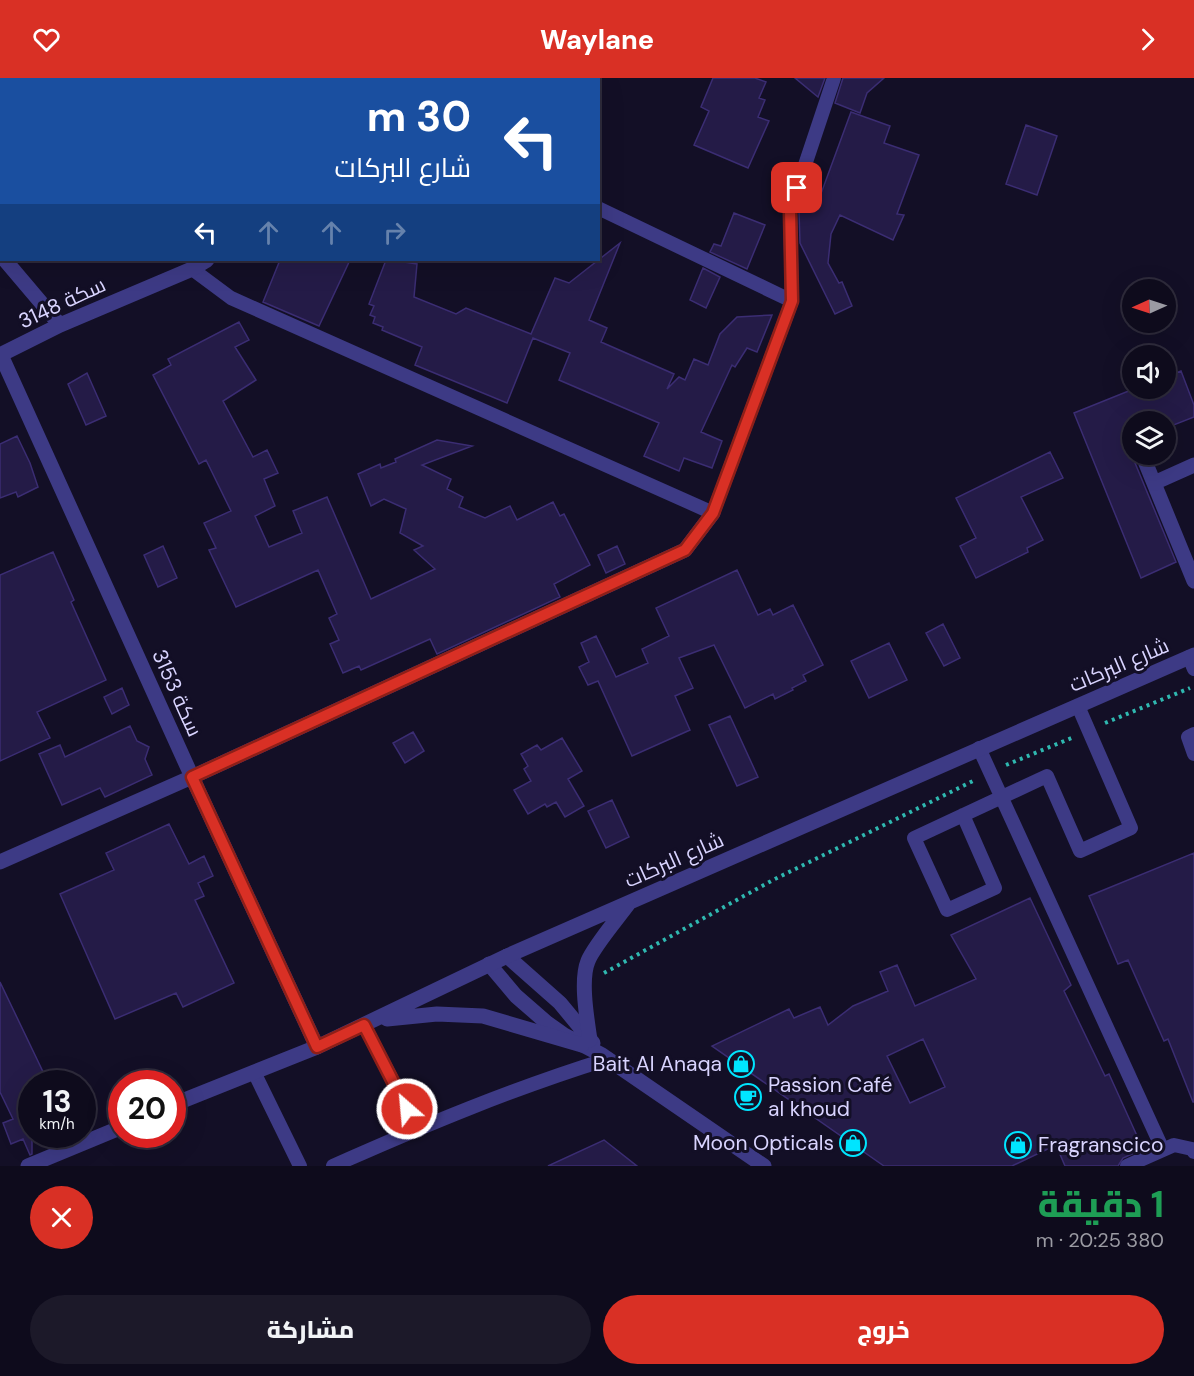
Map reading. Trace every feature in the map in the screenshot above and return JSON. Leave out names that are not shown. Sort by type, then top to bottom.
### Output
[{"type":"street","points":[[6,261],[60,325]]},
{"type":"street","name":"سكة 3148","points":[[0,355],[60,325],[192,269],[205,261]]},
{"type":"street","name":"سكة 3153","points":[[0,355],[317,1047]]},
{"type":"street","points":[[1147,465],[1194,581]]},
{"type":"street","points":[[1154,483],[1194,465]]},
{"type":"street","points":[[0,862],[192,777],[685,550],[713,513]]},
{"type":"street","name":"شارع البركات","points":[[186,1099],[317,1047],[489,964],[979,748],[1192,661]]},
{"type":"street","points":[[586,1042],[585,985],[588,961],[630,902]]},
{"type":"street","points":[[507,956],[551,995],[586,1042]]},
{"type":"street","points":[[489,964],[502,981],[547,1023],[586,1042],[764,1166]]},
{"type":"street","points":[[370,1023],[437,1014],[483,1016],[586,1042]]},
{"type":"street","points":[[28,1166],[108,1133]]},
{"type":"lane","points":[[192,269],[231,298],[713,513],[792,301],[790,210],[834,78]]},
{"type":"lane","points":[[600,209],[792,301]]},
{"type":"lane","points":[[963,814],[995,888],[947,910],[914,838],[963,814],[1001,796],[1047,776],[1080,851],[1131,828],[1078,706]]},
{"type":"lane","points":[[1194,734],[1188,737],[1194,754]]},
{"type":"lane","points":[[979,748],[1163,1150]]},
{"type":"lane","points":[[370,1023],[418,1130]]},
{"type":"lane","points":[[333,1166],[605,1057]]},
{"type":"lane","points":[[254,1072],[300,1166]]},
{"type":"lane","points":[[1127,1166],[1174,1145],[1192,1149],[1194,1152]]},
{"type":"path","points":[[585,985],[615,966],[773,880],[990,772],[1194,686]]},
{"type":"building","points":[[713,78],[755,78],[766,82],[759,98],[765,100],[758,117],[769,121],[748,168],[694,145],[709,111],[701,107]]},
{"type":"building","points":[[795,78],[825,78],[818,97]]},
{"type":"building","points":[[843,78],[884,78],[867,93],[860,113],[835,103]]},
{"type":"building","points":[[851,112],[890,126],[884,143],[919,155],[897,214],[904,215],[893,240],[840,215],[831,234],[828,263],[839,283],[842,282],[852,306],[835,314],[800,243],[799,211],[802,202],[815,210]]},
{"type":"building","points":[[1026,125],[1057,136],[1037,195],[1006,184]]},
{"type":"building","points":[[734,213],[765,225],[747,269],[710,252],[714,244],[721,246]]},
{"type":"building","points":[[620,243],[589,320],[607,328],[601,342],[674,374],[667,389],[679,377],[685,380],[694,359],[708,365],[720,334],[737,317],[772,315],[757,352],[747,348],[735,367],[732,365],[701,432],[722,441],[712,468],[684,458],[679,471],[644,456],[659,423],[559,380],[570,353],[533,338],[507,403],[415,365],[422,347],[382,330],[383,327],[373,323],[375,317],[370,315],[374,306],[369,304],[386,261],[405,261],[417,264],[414,297],[456,314],[466,308],[531,334],[555,278],[569,283],[600,261]]},
{"type":"building","points":[[280,261],[350,261],[319,326],[263,302]]},
{"type":"building","points":[[703,268],[720,277],[706,308],[690,300]]},
{"type":"building","points":[[239,322],[249,340],[235,347],[256,380],[223,401],[253,457],[267,450],[278,473],[264,479],[275,506],[255,516],[269,547],[302,533],[293,511],[327,497],[371,599],[435,569],[414,550],[423,546],[400,533],[406,509],[384,499],[371,506],[358,474],[380,464],[381,468],[396,462],[395,459],[437,440],[472,446],[422,465],[451,479],[447,489],[463,497],[459,507],[485,518],[510,506],[517,520],[553,502],[560,516],[564,514],[590,565],[554,584],[560,597],[437,654],[430,639],[361,670],[359,666],[343,673],[330,644],[339,640],[329,618],[337,614],[318,570],[236,607],[209,550],[216,548],[204,523],[231,511],[206,460],[199,464],[153,375],[171,365],[168,359]]},
{"type":"building","points":[[1181,371],[1194,405],[1194,417],[1176,424],[1176,411],[1122,411],[1122,465],[1136,465],[1176,562],[1141,578],[1074,413],[1122,394],[1122,399],[1176,399],[1176,373]]},
{"type":"building","points":[[87,373],[106,416],[86,425],[68,384]]},
{"type":"building","points":[[17,436],[38,487],[18,497],[16,492],[0,498],[0,444]]},
{"type":"building","points":[[1050,452],[1063,478],[1021,497],[1043,540],[1027,548],[1028,552],[976,578],[960,546],[976,538],[956,498]]},
{"type":"building","points":[[163,546],[177,578],[158,587],[144,555]]},
{"type":"building","points":[[617,546],[625,564],[606,573],[598,555]]},
{"type":"building","points":[[53,552],[74,600],[71,602],[106,680],[37,712],[50,738],[0,761],[0,575]]},
{"type":"building","points":[[737,570],[758,615],[770,609],[773,615],[793,605],[823,665],[803,675],[806,681],[792,688],[793,690],[775,699],[773,694],[745,708],[714,645],[679,658],[693,688],[675,696],[690,730],[632,756],[598,681],[588,685],[579,667],[589,662],[581,643],[596,636],[616,677],[648,663],[642,649],[669,636],[656,608]]},
{"type":"building","points":[[943,624],[960,658],[944,666],[926,633]]},
{"type":"building","points":[[889,643],[907,680],[869,698],[851,661]]},
{"type":"building","points":[[122,688],[129,705],[112,714],[104,697]]},
{"type":"building","points":[[730,716],[758,777],[737,786],[709,725]]},
{"type":"building","points":[[130,726],[137,741],[149,747],[145,759],[152,775],[105,797],[100,788],[62,805],[39,754],[60,745],[65,757]]},
{"type":"building","points":[[413,732],[424,751],[405,763],[393,743]]},
{"type":"building","points":[[562,738],[582,771],[568,779],[584,806],[565,817],[556,802],[547,807],[545,804],[528,814],[514,790],[531,781],[524,769],[528,766],[521,754],[537,745],[541,750]]},
{"type":"building","points":[[612,800],[629,837],[606,848],[588,811]]},
{"type":"building","points":[[169,824],[189,864],[204,856],[213,876],[198,883],[204,896],[195,900],[234,983],[183,1007],[176,993],[115,1019],[60,894],[114,870],[106,853]]},
{"type":"building","points":[[1194,853],[1193,1102],[1168,1039],[1164,1041],[1128,960],[1118,964],[1089,896]]},
{"type":"building","points":[[1030,898],[1071,985],[1064,991],[1105,1076],[1109,1074],[1143,1149],[1123,1158],[1118,1166],[1065,1166],[1056,1145],[1012,1166],[884,1166],[712,1046],[789,1009],[794,1018],[820,1007],[828,1025],[853,1006],[888,991],[880,972],[897,965],[915,1006],[976,979],[951,935]],"holes":[[[923,1039],[945,1087],[910,1103],[887,1056]]]},
{"type":"building","points":[[0,982],[42,1070],[18,1070],[18,1141],[11,1144],[3,1123],[13,1119],[0,1092]]},
{"type":"building","points":[[604,1140],[637,1166],[548,1166]]},
{"type":"building","points":[[27,1148],[32,1148],[30,1155]]},
{"type":"place","name":"Bait Al Anaqa","points":[[741,1064]]},
{"type":"place","name":"Passion Café al khoud","points":[[748,1097]]},
{"type":"place","name":"Moon Opticals","points":[[853,1143]]},
{"type":"place","name":"Fragranscico","points":[[1018,1145]]},
{"type":"route","points":[[407,1109],[364,1025],[317,1047],[192,777],[685,550],[713,513],[792,301],[790,210],[797,188]]}]
